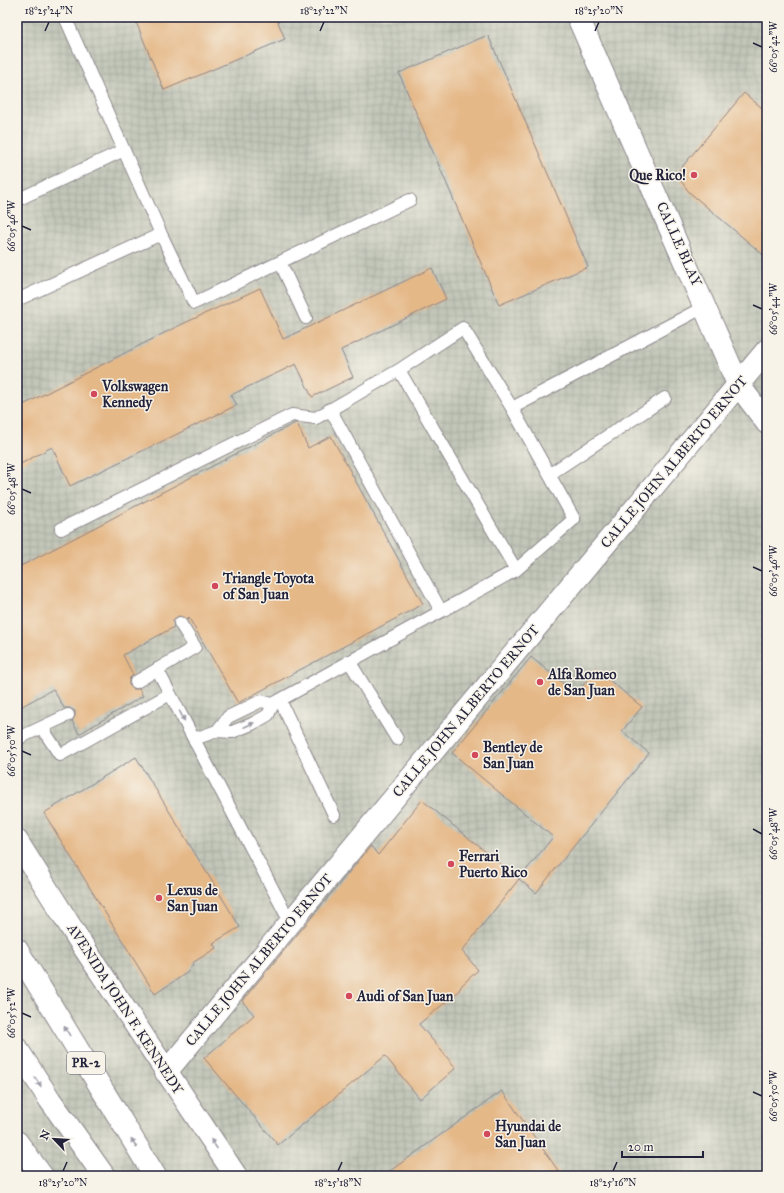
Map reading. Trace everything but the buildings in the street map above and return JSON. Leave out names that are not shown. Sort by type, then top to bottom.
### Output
[{"type":"main road","name":"CALLE BLAY","points":[[578,17],[706,306],[738,384],[767,423]]},
{"type":"main road","name":"CALLE JOHN ALBERTO ERNOT","points":[[166,1072],[767,350]]},
{"type":"main road","name":"AVENIDA JOHN F. KENNEDY","points":[[17,841],[79,940],[236,1176]]},
{"type":"main road","name":"PR-2","points":[[17,950],[155,1176]]},
{"type":"main road","points":[[17,1049],[50,1100],[104,1176]]},
{"type":"main road","points":[[17,1142],[42,1176]]},
{"type":"lane","points":[[65,17],[161,234],[194,303],[410,200]]},
{"type":"lane","points":[[17,200],[124,150]]},
{"type":"lane","points":[[17,300],[161,234]]},
{"type":"lane","points":[[280,262],[306,318]]},
{"type":"lane","points":[[512,408],[706,306]]},
{"type":"lane","points":[[60,529],[122,505],[292,415],[316,418],[399,370],[463,328],[512,408],[574,519],[516,570],[277,702],[268,715],[252,724],[232,732],[217,730]]},
{"type":"lane","points":[[399,370],[516,570]]},
{"type":"lane","points":[[550,474],[665,398]]},
{"type":"lane","points":[[330,409],[441,611]]},
{"type":"lane","points":[[136,682],[195,647],[180,623]]},
{"type":"lane","points":[[349,661],[397,739]]},
{"type":"lane","points":[[157,669],[290,922]]},
{"type":"lane","points":[[42,728],[60,755],[170,694]]},
{"type":"lane","points":[[194,739],[217,730],[228,717],[262,701],[277,702]]},
{"type":"lane","points":[[277,702],[334,815]]},
{"type":"lane","points":[[19,738],[68,715]]},
{"type":"shaded area","points":[[17,17],[767,17],[767,1176],[17,1176]]},
{"type":"place","name":"Que Rico!","points":[[694,175]]},
{"type":"place","name":"Volkswagen Kennedy","points":[[94,394]]},
{"type":"place","name":"Triangle Toyota of San Juan","points":[[215,586]]},
{"type":"place","name":"Alfa Romeo de San Juan","points":[[540,682]]},
{"type":"place","name":"Bentley de San Juan","points":[[475,755]]},
{"type":"place","name":"Ferrari Puerto Rico","points":[[451,864]]},
{"type":"place","name":"Lexus de San Juan","points":[[159,898]]},
{"type":"place","name":"Audi of San Juan","points":[[349,996]]},
{"type":"place","name":"Hyundai de San Juan","points":[[487,1134]]}]
